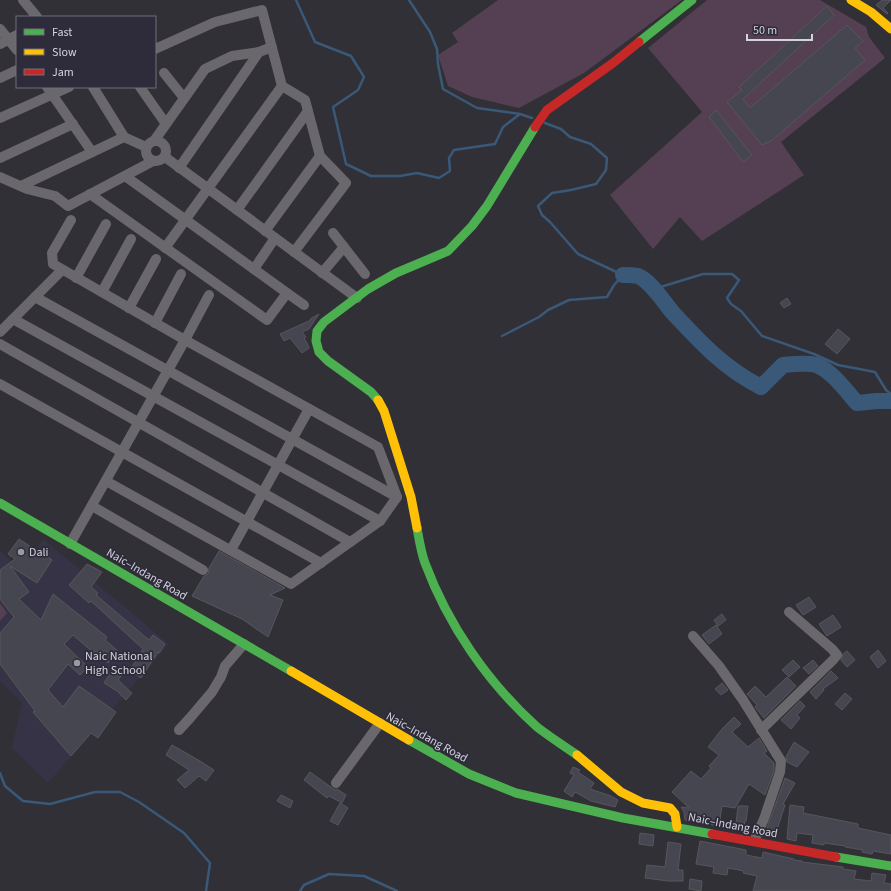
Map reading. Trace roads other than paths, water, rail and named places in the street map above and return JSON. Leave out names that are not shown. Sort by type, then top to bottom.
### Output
[{"type":"street","points":[[23,0],[36,16]]},
{"type":"street","points":[[677,827],[675,814],[670,808],[643,803],[621,792],[591,766],[538,727],[517,707],[488,675],[468,648],[440,599],[424,562],[411,497],[384,411],[378,399],[371,392],[328,361],[319,352],[316,341],[317,331],[324,322],[368,289],[396,273],[448,251],[472,226],[487,206],[531,133],[547,110],[612,63],[692,0]]},
{"type":"street","points":[[851,0],[871,12],[891,28]]},
{"type":"street","points":[[156,49],[215,22],[262,10],[282,86],[306,100],[320,156],[346,183],[294,252]]},
{"type":"street","points":[[0,29],[16,49]]},
{"type":"street","points":[[153,161],[147,157],[146,154],[150,144],[205,69],[232,56],[259,52],[272,47]]},
{"type":"street","points":[[179,168],[259,52]]},
{"type":"street","points":[[0,78],[16,70]]},
{"type":"street","points":[[164,73],[184,98]]},
{"type":"street","points":[[165,248],[282,86]]},
{"type":"street","points":[[0,118],[50,91],[65,88]]},
{"type":"street","points":[[94,88],[124,137]]},
{"type":"street","points":[[141,88],[166,124]]},
{"type":"street","points":[[50,91],[92,152]]},
{"type":"street","points":[[237,210],[308,111]]},
{"type":"street","points":[[0,158],[73,124]]},
{"type":"street","points":[[0,177],[27,189],[55,196],[68,206],[153,161],[160,161],[165,157],[166,151],[161,142],[150,144],[124,137],[21,186]]},
{"type":"street","points":[[265,231],[320,156]]},
{"type":"street","points":[[165,157],[357,298]]},
{"type":"street","points":[[125,176],[304,305]]},
{"type":"street","points":[[90,194],[267,320],[287,293]]},
{"type":"street","points":[[71,220],[52,253],[53,264],[185,340],[378,447],[397,497]]},
{"type":"street","points":[[76,278],[106,224]]},
{"type":"street","points":[[333,233],[365,274]]},
{"type":"street","points":[[254,269],[275,238]]},
{"type":"street","points":[[102,292],[131,239]]},
{"type":"street","points":[[322,273],[344,247]]},
{"type":"street","points":[[129,308],[156,259]]},
{"type":"street","points":[[0,332],[62,270]]},
{"type":"street","points":[[155,323],[181,274]]},
{"type":"street","points":[[70,544],[123,452],[209,295]]},
{"type":"street","points":[[35,297],[397,497]]},
{"type":"street","points":[[13,319],[380,521]]},
{"type":"street","points":[[0,344],[350,542]]},
{"type":"street","points":[[0,384],[321,563]]},
{"type":"street","points":[[231,550],[310,409]]},
{"type":"street","points":[[106,481],[292,584],[380,521],[397,497]]},
{"type":"street","name":"Naic–Indang Road","points":[[0,503],[380,724],[469,774],[516,793],[623,818],[891,866]]},
{"type":"street","points":[[92,506],[203,570]]},
{"type":"street","points":[[761,730],[837,655],[789,612]]},
{"type":"street","points":[[693,636],[720,666],[780,758],[782,764],[764,819],[754,841]]},
{"type":"street","points":[[179,730],[212,692],[221,677],[225,666],[244,644]]},
{"type":"street","points":[[336,783],[380,724]]},
{"type":"waterway","points":[[296,0],[315,42],[351,56],[364,77],[358,90],[333,107],[346,164],[371,176],[400,176],[417,173],[439,178],[450,171],[449,158],[454,150],[495,144],[503,127],[520,114]]},
{"type":"waterway","points":[[409,0],[430,32],[437,49],[438,64],[443,89],[477,108],[520,114],[532,118]]},
{"type":"waterway","points":[[502,336],[569,300],[607,297],[614,285],[623,275],[578,254],[542,215],[538,206],[552,193],[596,184],[606,170],[607,158],[591,144],[570,137],[561,129],[545,123]]},
{"type":"waterway","points":[[654,289],[703,274],[732,274],[739,280],[727,298],[731,304],[741,311],[762,336],[814,354],[838,365],[875,372],[886,390],[891,394]]},
{"type":"waterway","points":[[623,275],[638,276],[648,283],[658,293],[674,314],[714,355],[736,372],[761,387],[783,365],[811,364],[817,365],[830,374],[857,403],[891,401]]},
{"type":"waterway","points":[[0,773],[5,786],[23,801],[50,804],[95,792],[120,792],[139,802],[184,833],[210,863],[206,891]]},
{"type":"waterway","points":[[300,891],[304,885],[329,874],[364,876],[397,891]]},
{"type":"place","name":"Dali","points":[[21,552]]},
{"type":"place","name":"Naic National High School","points":[[77,663]]}]
